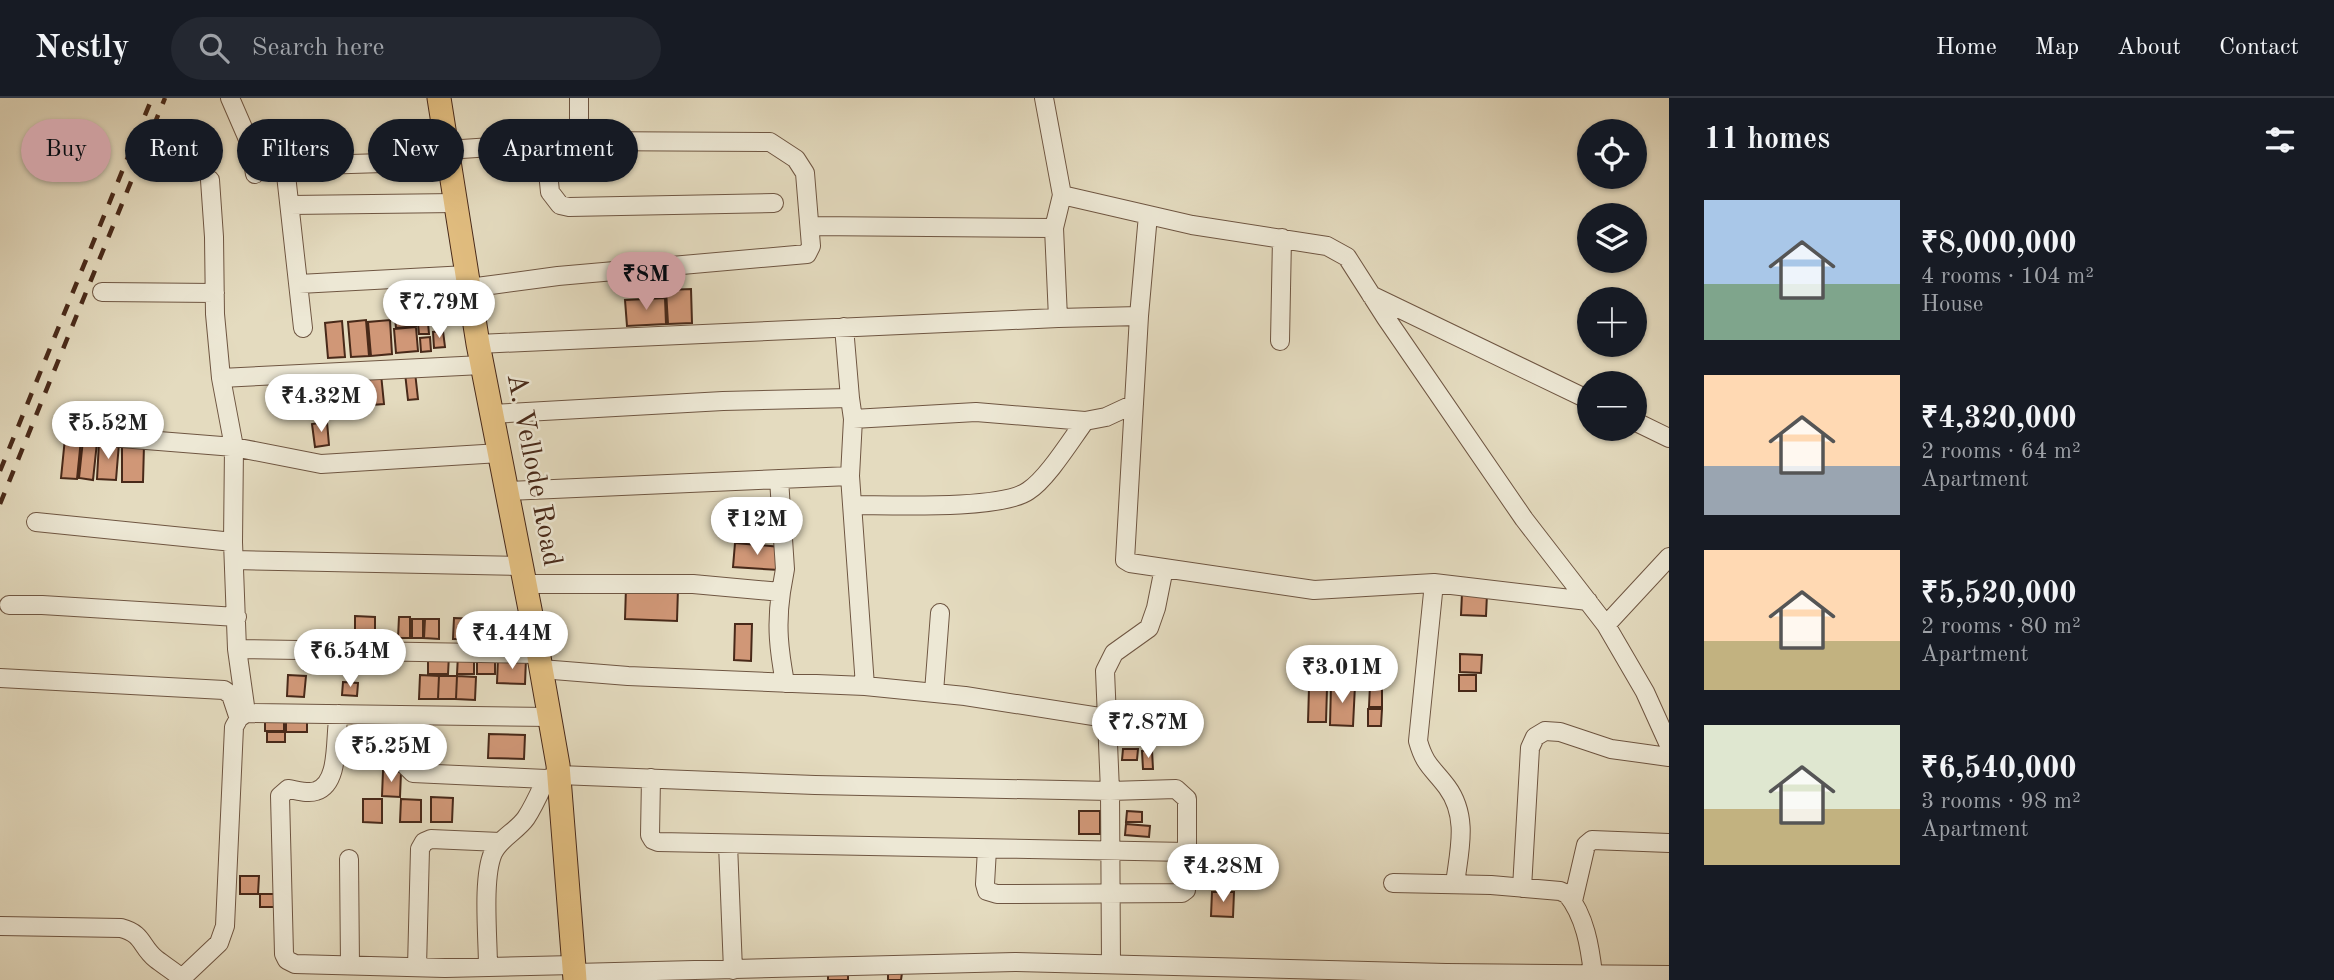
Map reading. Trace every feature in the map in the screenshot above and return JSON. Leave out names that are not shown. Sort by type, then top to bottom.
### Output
[{"type":"main road","name":"A. Vellode Road","points":[[439,98],[442,119]]},
{"type":"main road","name":"A. Vellode Road","points":[[452,182],[480,354],[550,717],[552,777],[575,973]]},
{"type":"street","points":[[230,98],[239,119]]},
{"type":"street","points":[[579,98],[579,119]]},
{"type":"street","points":[[1044,98],[1062,195],[1054,228],[1058,318]]},
{"type":"street","points":[[299,284],[468,282],[807,254],[811,246],[805,173],[796,159],[769,142],[638,141]]},
{"type":"street","points":[[303,328],[285,166],[368,161]]},
{"type":"street","points":[[0,926],[121,928],[138,935],[153,957],[183,979],[219,943],[225,926],[234,727],[242,715],[234,551],[234,447],[221,378],[210,182]]},
{"type":"street","points":[[549,182],[550,192],[560,205],[569,207],[774,203]]},
{"type":"street","points":[[1062,195],[1192,225],[1327,246],[1347,257],[1524,519],[1606,625],[1645,692],[1669,745]]},
{"type":"street","points":[[290,205],[456,203]]},
{"type":"street","points":[[1148,215],[1139,316],[1125,560],[1130,563],[1314,590],[1434,583],[1587,601]]},
{"type":"street","points":[[810,226],[1054,228]]},
{"type":"street","points":[[1280,341],[1282,238]]},
{"type":"street","points":[[102,292],[215,293]]},
{"type":"street","points":[[1371,295],[1577,394]]},
{"type":"street","points":[[221,378],[480,354],[844,327],[1139,316]]},
{"type":"street","points":[[844,327],[852,419],[850,476],[865,685]]},
{"type":"street","points":[[492,414],[723,401],[849,398]]},
{"type":"street","points":[[852,419],[976,412],[1085,421],[1106,417],[1134,404]]},
{"type":"street","points":[[853,505],[1013,499],[1030,490],[1085,421]]},
{"type":"street","points":[[1647,427],[1669,438]]},
{"type":"street","points":[[96,436],[234,447],[321,464],[500,453]]},
{"type":"street","points":[[507,491],[850,476]]},
{"type":"street","points":[[779,479],[785,569],[776,622],[785,683]]},
{"type":"street","points":[[36,523],[234,551],[523,575],[693,584],[781,592]]},
{"type":"street","points":[[1606,625],[1669,557]]},
{"type":"street","points":[[1111,964],[1110,791],[1104,681],[1107,664],[1114,653],[1149,628],[1164,568]]},
{"type":"street","points":[[1434,583],[1418,741],[1423,760],[1448,789],[1459,811],[1462,825],[1455,884]]},
{"type":"street","points":[[9,605],[237,617]]},
{"type":"street","points":[[934,692],[940,613]]},
{"type":"street","points":[[237,649],[540,662],[628,676],[865,685],[934,692],[1106,718]]},
{"type":"street","points":[[0,678],[224,690],[231,695],[242,715]]},
{"type":"street","points":[[339,714],[335,729],[335,757],[331,778],[326,785],[312,792],[288,789],[280,796],[284,954],[287,960],[295,964],[488,967],[575,973],[1016,962],[1111,964],[1142,973],[1593,974],[1664,977]]},
{"type":"street","points":[[242,715],[550,717]]},
{"type":"street","points":[[381,715],[407,767],[413,773],[651,778],[815,785],[1110,791],[1176,789],[1187,799],[1186,890],[1182,893],[997,894],[987,891],[985,884],[987,849]]},
{"type":"street","points":[[1522,888],[1530,748],[1535,737],[1545,730],[1560,732],[1611,749],[1669,757]]},
{"type":"street","points":[[488,967],[488,875],[493,854],[500,842],[515,831],[527,817],[552,777]]},
{"type":"street","points":[[651,778],[650,835],[653,840],[728,844],[1187,852]]},
{"type":"street","points":[[417,967],[420,849],[424,842],[430,839],[500,842]]},
{"type":"street","points":[[1573,901],[1586,845],[1592,840],[1669,843]]},
{"type":"street","points":[[728,844],[733,970]]},
{"type":"street","points":[[349,859],[350,965]]},
{"type":"street","points":[[1393,883],[1522,888],[1567,894],[1573,901],[1588,940],[1593,974]]},
{"type":"building","points":[[691,289],[692,323],[668,324],[666,290]]},
{"type":"building","points":[[665,298],[666,324],[627,326],[625,300]]},
{"type":"building","points":[[416,316],[416,326],[396,328],[395,318]]},
{"type":"building","points":[[366,320],[369,356],[351,357],[348,322]]},
{"type":"building","points":[[390,320],[392,354],[371,356],[368,322]]},
{"type":"building","points":[[342,321],[345,357],[328,358],[325,323]]},
{"type":"building","points":[[428,323],[429,334],[419,334],[418,324]]},
{"type":"building","points":[[416,327],[418,351],[396,353],[394,329]]},
{"type":"building","points":[[443,331],[445,347],[434,348],[433,332]]},
{"type":"building","points":[[430,337],[431,351],[421,352],[420,338]]},
{"type":"building","points":[[415,372],[418,399],[408,400],[405,373]]},
{"type":"building","points":[[381,374],[384,404],[372,405],[369,376]]},
{"type":"building","points":[[327,422],[329,445],[315,447],[312,424]]},
{"type":"building","points":[[65,438],[81,439],[77,479],[61,478]]},
{"type":"building","points":[[83,440],[97,442],[93,480],[79,478]]},
{"type":"building","points":[[99,442],[119,443],[116,480],[97,479]]},
{"type":"building","points":[[122,445],[144,445],[143,482],[122,482]]},
{"type":"building","points":[[735,543],[781,547],[779,570],[733,567]]},
{"type":"building","points":[[626,587],[678,588],[677,621],[625,619]]},
{"type":"building","points":[[1462,593],[1487,594],[1486,616],[1461,615]]},
{"type":"building","points":[[355,616],[375,617],[375,638],[355,637]]},
{"type":"building","points":[[399,617],[410,617],[410,638],[398,638]]},
{"type":"building","points":[[454,618],[478,619],[477,639],[453,639]]},
{"type":"building","points":[[412,619],[423,619],[423,638],[412,638]]},
{"type":"building","points":[[425,619],[439,619],[439,639],[424,638]]},
{"type":"building","points":[[735,624],[752,624],[751,661],[734,660]]},
{"type":"building","points":[[305,653],[320,655],[318,671],[304,670]]},
{"type":"building","points":[[333,654],[357,656],[356,674],[332,672]]},
{"type":"building","points":[[428,654],[449,655],[448,674],[428,674]]},
{"type":"building","points":[[1460,654],[1482,655],[1481,673],[1460,672]]},
{"type":"building","points":[[458,655],[474,655],[474,674],[457,674]]},
{"type":"building","points":[[477,655],[495,655],[495,674],[477,674]]},
{"type":"building","points":[[322,656],[331,657],[330,671],[321,670]]},
{"type":"building","points":[[498,658],[526,658],[525,684],[497,683]]},
{"type":"building","points":[[288,675],[306,676],[304,697],[287,696]]},
{"type":"building","points":[[420,675],[439,676],[438,699],[419,699]]},
{"type":"building","points":[[1459,675],[1476,675],[1476,691],[1459,691]]},
{"type":"building","points":[[439,676],[457,676],[456,699],[438,699]]},
{"type":"building","points":[[457,676],[476,677],[475,700],[456,699]]},
{"type":"building","points":[[343,682],[358,683],[357,696],[342,695]]},
{"type":"building","points":[[1331,685],[1355,685],[1353,726],[1330,725]]},
{"type":"building","points":[[1370,685],[1382,686],[1382,707],[1369,707]]},
{"type":"building","points":[[1309,688],[1327,688],[1326,722],[1308,722]]},
{"type":"building","points":[[1126,708],[1150,710],[1149,724],[1125,723]]},
{"type":"building","points":[[1368,709],[1382,709],[1381,726],[1368,726]]},
{"type":"building","points":[[265,713],[284,713],[284,731],[265,731]]},
{"type":"building","points":[[286,714],[307,714],[307,732],[286,732]]},
{"type":"building","points":[[267,732],[285,732],[285,742],[267,742]]},
{"type":"building","points":[[489,734],[525,735],[524,759],[488,758]]},
{"type":"building","points":[[354,735],[383,736],[382,759],[354,759]]},
{"type":"building","points":[[1123,749],[1138,749],[1137,760],[1122,760]]},
{"type":"building","points":[[1152,750],[1153,769],[1143,769],[1142,751]]},
{"type":"building","points":[[383,771],[401,772],[400,797],[382,796]]},
{"type":"building","points":[[431,797],[453,798],[452,822],[431,822]]},
{"type":"building","points":[[363,799],[382,799],[382,823],[363,822]]},
{"type":"building","points":[[401,799],[421,800],[421,822],[400,822]]},
{"type":"building","points":[[1079,811],[1100,811],[1100,834],[1079,834]]},
{"type":"building","points":[[1127,811],[1142,812],[1142,822],[1126,822]]},
{"type":"building","points":[[1126,824],[1150,826],[1149,837],[1125,835]]},
{"type":"building","points":[[240,876],[259,876],[258,894],[240,894]]},
{"type":"building","points":[[1212,892],[1234,892],[1233,917],[1211,916]]},
{"type":"building","points":[[260,894],[280,894],[280,907],[260,907]]},
{"type":"building","points":[[828,970],[848,970],[848,980],[828,980]]},
{"type":"building","points":[[888,973],[902,973],[901,980],[888,980]]},
{"type":"railway","points":[[0,471],[152,98]]},
{"type":"railway","points":[[0,504],[165,98]]}]
